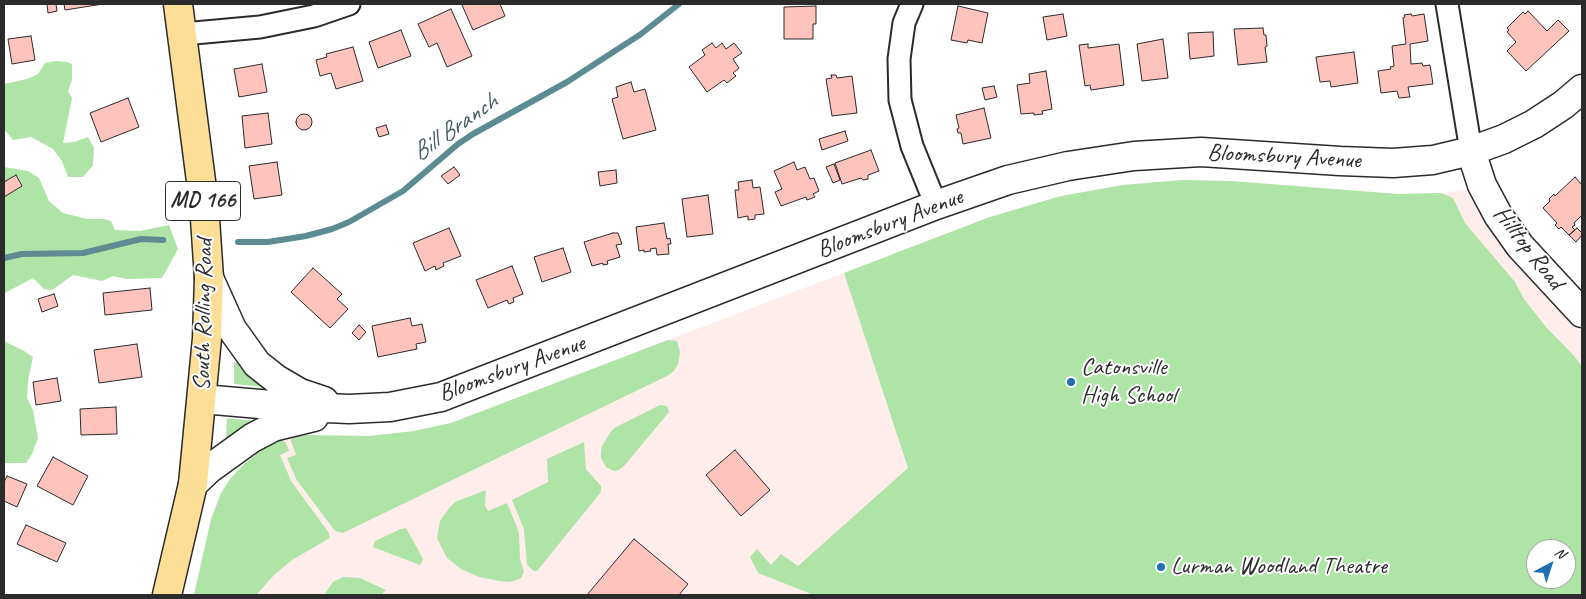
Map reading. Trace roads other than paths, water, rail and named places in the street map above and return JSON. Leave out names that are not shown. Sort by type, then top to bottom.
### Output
[{"type":"main road","name":"South Rolling Road","points":[[167,595],[193,484],[207,338],[209,278],[204,204],[178,4]]},
{"type":"main road","name":"Bloomsbury Avenue","points":[[202,399],[349,409],[390,407],[441,397],[936,205],[1008,180],[1068,166],[1134,156],[1201,152],[1393,163],[1433,160],[1471,151],[1534,124],[1563,105],[1582,89]]},
{"type":"main road","name":"Hilltop Road","points":[[1471,151],[1482,185],[1498,215],[1520,246],[1582,314]]},
{"type":"main road","points":[[209,278],[232,329],[257,364],[276,379],[300,393],[349,409]]},
{"type":"main road","points":[[193,484],[209,469],[252,438],[273,427],[349,409]]},
{"type":"street","points":[[183,34],[260,26],[314,16],[349,4]]},
{"type":"street","points":[[912,4],[904,23],[899,59],[900,100],[912,146],[936,205]]},
{"type":"street","points":[[1447,4],[1471,151]]},
{"type":"waterway","name":"Bill Branch","points":[[238,242],[268,242],[306,236],[349,222],[403,191],[458,144],[473,134],[567,82],[641,34],[679,4]]},
{"type":"waterway","name":"Bill Branch","points":[[4,258],[22,254],[83,253],[141,239],[163,240]]},
{"type":"place","name":"Catonsville High School","points":[[1071,382]]},
{"type":"place","name":"Lurman Woodland Theatre","points":[[1161,567]]}]
